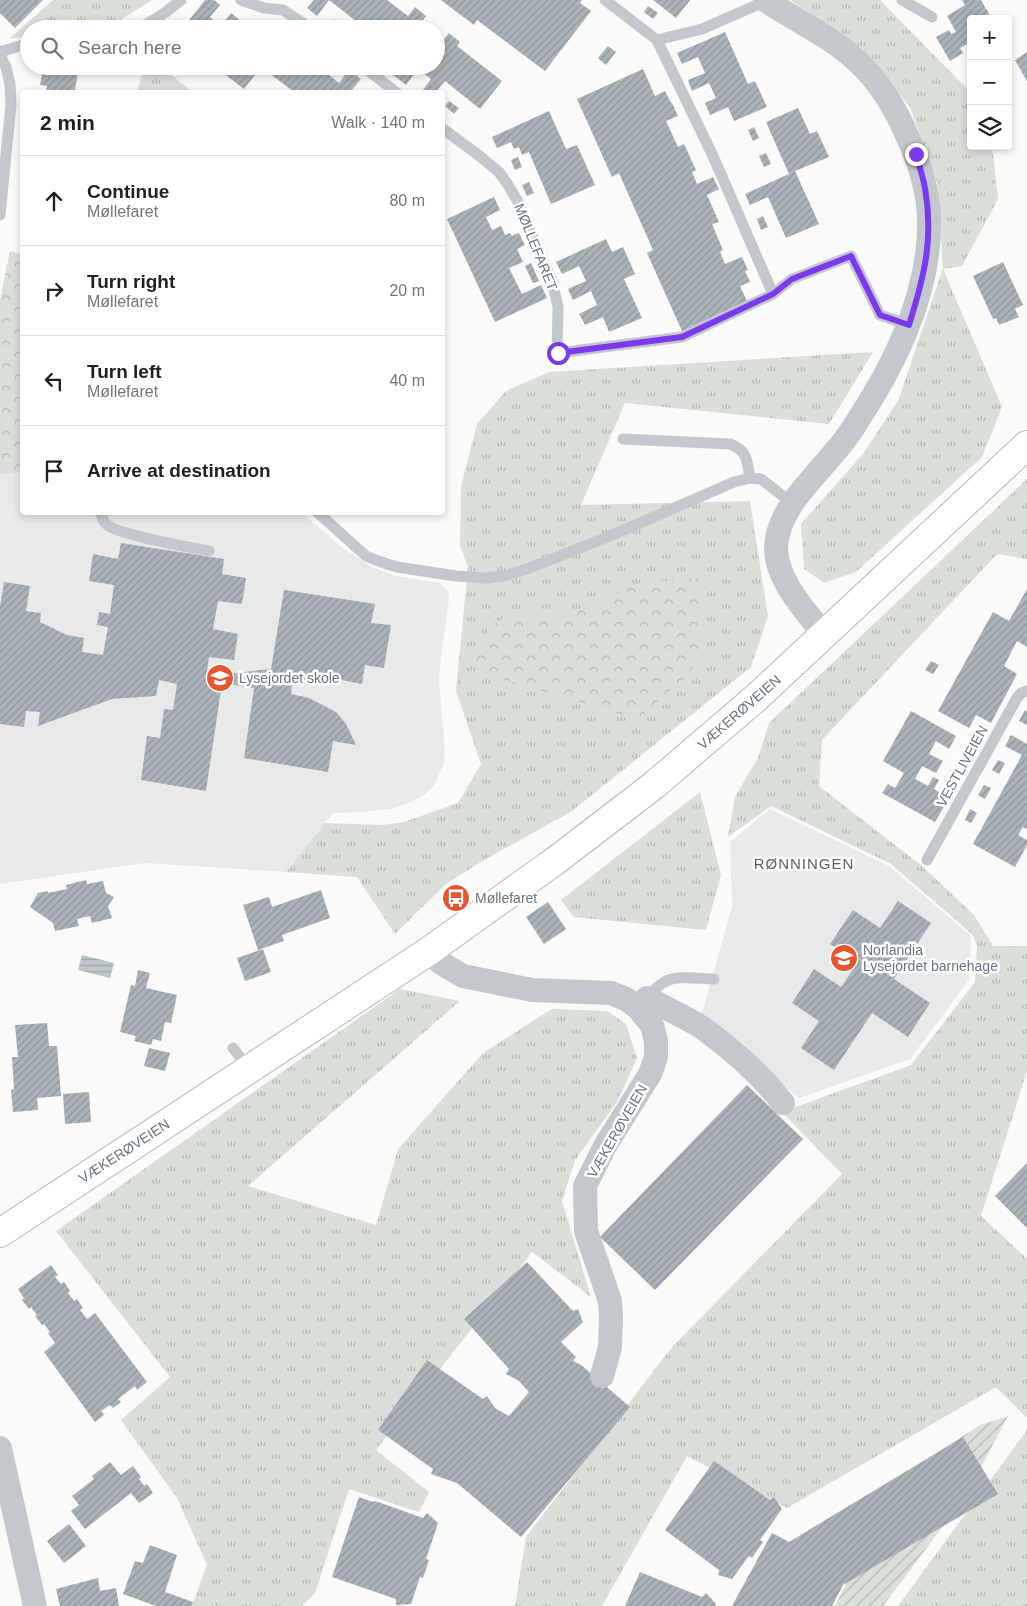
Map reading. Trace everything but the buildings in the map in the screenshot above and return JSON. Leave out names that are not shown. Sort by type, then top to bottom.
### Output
[{"type":"main road","name":"VÆKERØVEIEN","points":[[0,1233],[241,1059],[429,951],[547,866],[653,786],[716,734],[825,636],[1027,445]]},
{"type":"street","points":[[765,0],[828,39],[857,61],[880,86],[900,116],[916,154],[923,178],[929,217],[928,249],[922,281],[909,325],[879,386],[858,421],[835,452],[792,503],[783,518],[776,540],[777,557],[783,578],[796,600],[825,636]]},
{"type":"street","name":"VÆKERØVEIEN","points":[[429,951],[441,963],[463,976],[532,990],[611,993],[642,1003],[703,1029],[736,1055],[770,1086],[783,1103]]},
{"type":"street","name":"VÆKERØVEIEN","points":[[602,1376],[610,1347],[611,1309],[586,1232],[585,1186],[605,1146],[650,1074],[656,1057],[656,1041],[652,1025],[642,1003]]},
{"type":"street","points":[[0,1448],[35,1606]]},
{"type":"lane","points":[[155,20],[181,0]]},
{"type":"lane","points":[[241,0],[264,8],[285,5],[302,20]]},
{"type":"lane","points":[[605,0],[657,40],[713,156],[773,294]]},
{"type":"lane","points":[[657,40],[702,29],[765,0]]},
{"type":"lane","points":[[902,0],[932,16]]},
{"type":"lane","points":[[0,214],[11,104],[10,84],[0,53],[20,46]]},
{"type":"lane","points":[[374,75],[393,90]]},
{"type":"lane","name":"MØLLEFARET","points":[[445,130],[499,172],[517,200],[552,281],[558,306],[558,353],[682,337],[773,294],[792,279],[851,256],[880,315],[909,325]]},
{"type":"lane","points":[[623,439],[730,444],[740,448],[746,455],[750,478]]},
{"type":"lane","points":[[320,515],[366,556],[381,562],[397,567],[456,576],[485,578],[504,576],[527,569],[610,536],[734,482],[750,478],[761,479],[792,503]]},
{"type":"lane","points":[[102,515],[107,525],[129,534],[209,551]]},
{"type":"lane","name":"VESTLIVEIEN","points":[[927,860],[1017,698],[1027,691]]},
{"type":"lane","points":[[642,1003],[662,983],[668,980],[678,978],[714,979]]},
{"type":"shaded area","name":"Lysejordet skole","points":[[20,472],[20,515],[304,515],[344,549],[370,566],[396,576],[440,583],[448,591],[449,599],[439,682],[445,750],[444,763],[434,786],[424,795],[409,803],[391,809],[333,813],[286,872],[145,863],[0,884],[0,474]]},
{"type":"shaded area","name":"Norlandia Lysejordet barnehage","points":[[770,809],[889,866],[971,936],[969,980],[910,1059],[799,1098],[701,1017],[732,906],[730,842]]},
{"type":"shaded area","points":[[82,955],[114,963],[110,978],[78,970]]},
{"type":"green space","points":[[53,0],[152,0],[121,20],[30,20]]},
{"type":"green space","points":[[790,0],[880,0],[967,89],[967,150],[992,150],[998,199],[962,266],[943,269],[1002,407],[982,457],[856,572],[824,583],[804,569],[801,524],[863,454],[898,401],[943,268],[937,182],[910,107],[861,48]]},
{"type":"green space","points":[[20,29],[20,37],[9,39]]},
{"type":"green space","points":[[142,75],[172,75],[190,90],[138,90]]},
{"type":"green space","points":[[10,251],[20,254],[20,472],[0,474],[0,300]]},
{"type":"green space","points":[[873,352],[829,424],[625,403],[581,505],[750,501],[768,616],[751,667],[572,811],[484,860],[446,884],[395,934],[357,877],[286,872],[325,823],[383,825],[404,822],[458,803],[481,764],[456,691],[468,567],[460,546],[461,486],[477,424],[506,391],[549,372]]},
{"type":"green space","points":[[1027,479],[1027,559],[997,554],[822,740],[819,786],[922,866],[974,915],[993,946],[1027,946],[1027,1071],[981,1216],[1027,1259],[1027,1418],[996,1387],[787,1508],[687,1456],[602,1606],[515,1606],[526,1537],[672,1347],[842,1174],[782,1112],[911,1065],[975,982],[977,946],[972,934],[891,864],[771,806],[728,837],[735,797],[758,758],[769,723]]},
{"type":"green space","points":[[701,578],[701,656],[686,677],[637,719],[475,671],[478,646],[496,622],[515,613],[548,620],[597,605],[639,583]]},
{"type":"green space","points":[[700,792],[721,875],[706,930],[574,917],[561,900]]},
{"type":"green space","points":[[400,989],[460,1001],[248,1186],[376,1225],[398,1149],[483,1053],[552,1009],[607,1011],[626,1024],[637,1058],[617,1102],[575,1160],[562,1201],[591,1297],[532,1252],[376,1450],[429,1492],[419,1512],[349,1489],[315,1593],[302,1606],[192,1606],[207,1565],[177,1498],[121,1420],[170,1377],[56,1231]]},
{"type":"green space","points":[[1008,1416],[967,1494],[883,1606],[835,1606],[850,1576],[794,1545],[980,1425]]},
{"type":"green space","points":[[1027,1430],[1027,1606],[898,1606]]},
{"type":"place","name":"Lysejordet skole","points":[[220,678]]},
{"type":"place","name":"Møllefaret","points":[[456,898]]},
{"type":"place","name":"Norlandia Lysejordet barnehage","points":[[844,958]]},
{"type":"district","name":"RØNNINGEN","points":[[804,863]]},
{"type":"route","points":[[558,353],[682,337],[773,294],[792,279],[851,256],[880,315],[909,325],[922,281],[928,249],[929,217],[925,186],[916,154]]}]
